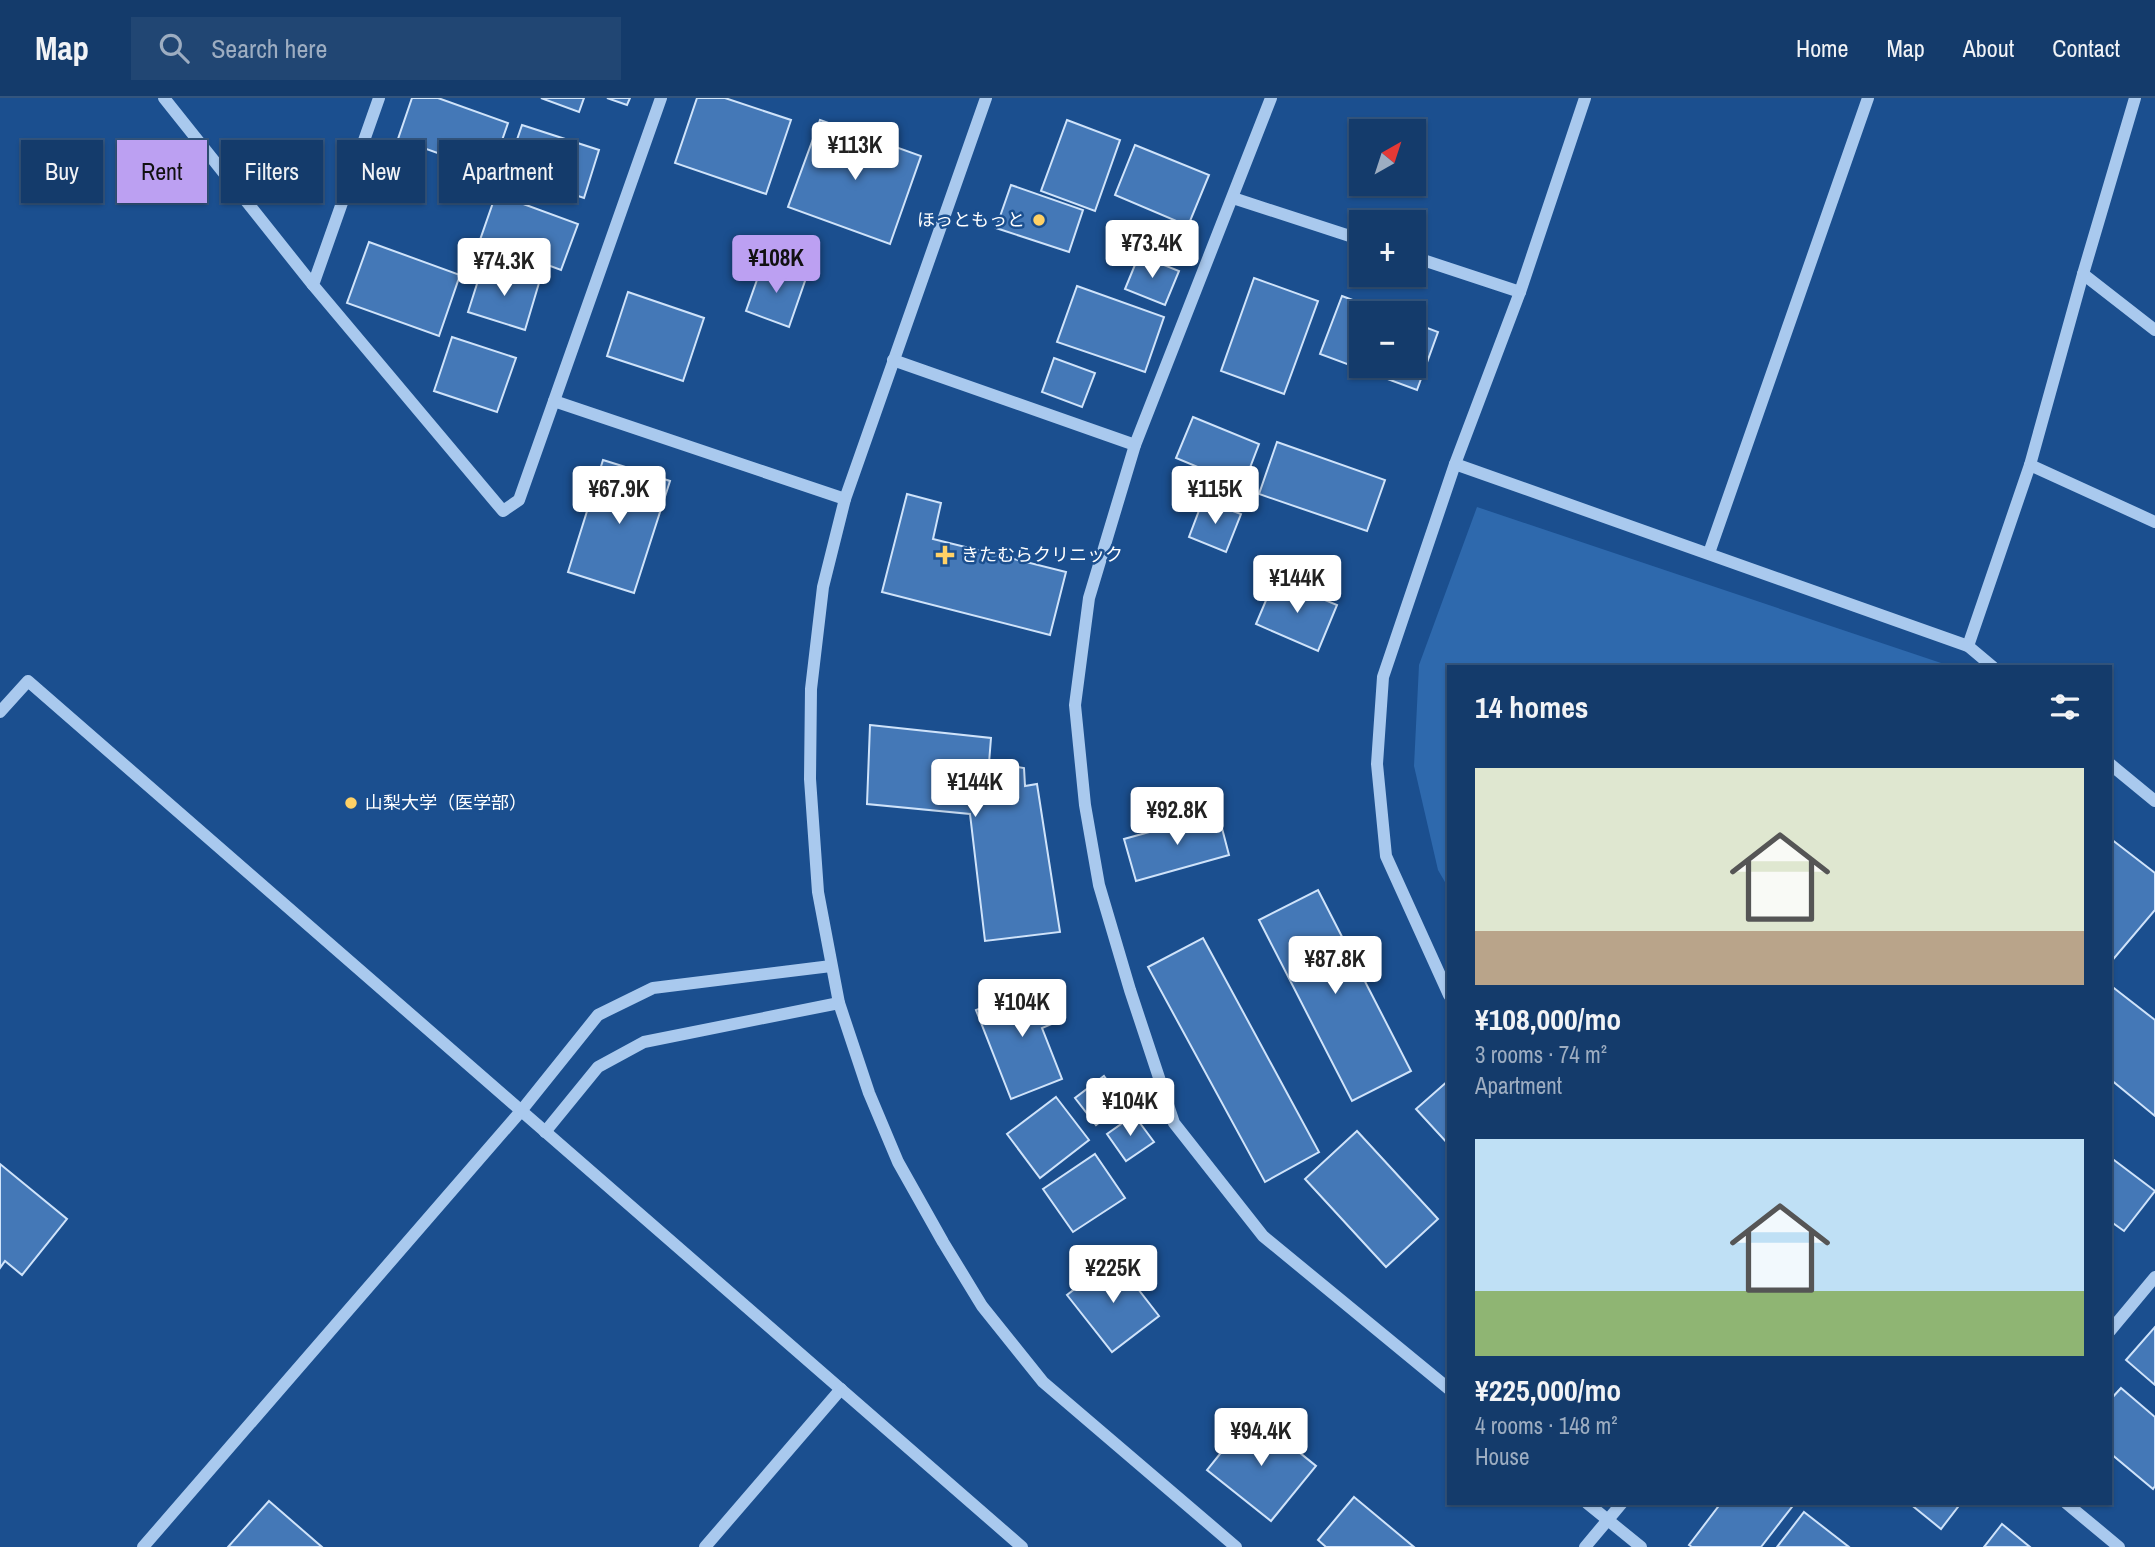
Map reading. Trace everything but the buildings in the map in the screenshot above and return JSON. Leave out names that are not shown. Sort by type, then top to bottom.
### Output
[{"type":"street","points":[[164,98],[313,285],[503,511],[519,500],[661,98]]},
{"type":"street","points":[[313,285],[379,98]]},
{"type":"street","points":[[986,98],[845,499],[823,587],[811,689],[810,779],[818,892],[839,1003],[869,1093],[898,1162],[982,1306],[1043,1382],[1236,1547]]},
{"type":"street","points":[[1271,98],[1135,445],[1089,598],[1075,705],[1085,804],[1099,885],[1130,990],[1174,1122],[1263,1236],[1447,1387]]},
{"type":"street","points":[[1447,991],[1386,856],[1377,764],[1383,677],[1455,464],[1520,292],[1585,98]]},
{"type":"street","points":[[1709,553],[1868,98]]},
{"type":"street","points":[[1968,646],[2030,465],[2082,274],[2135,98]]},
{"type":"street","points":[[1233,198],[1349,236]]},
{"type":"street","points":[[1426,261],[1520,292]]},
{"type":"street","points":[[2082,274],[2155,331]]},
{"type":"street","points":[[893,360],[1135,445]]},
{"type":"street","points":[[554,401],[845,499]]},
{"type":"street","points":[[1455,464],[1968,646],[1991,665]]},
{"type":"street","points":[[2030,465],[2155,522]]},
{"type":"street","points":[[0,712],[28,681],[1022,1547]]},
{"type":"street","points":[[2112,766],[2155,801]]},
{"type":"street","points":[[144,1547],[521,1111],[598,1015],[653,988],[831,966]]},
{"type":"street","points":[[545,1132],[597,1067],[644,1042],[839,1003]]},
{"type":"street","points":[[2112,1329],[2155,1277]]},
{"type":"street","points":[[705,1547],[841,1389]]},
{"type":"street","points":[[1589,1505],[1641,1547]]},
{"type":"street","points":[[1585,1547],[1620,1505]]},
{"type":"street","points":[[2068,1505],[2119,1547]]},
{"type":"shaded area","points":[[1477,507],[1947,665],[1447,665],[1447,886],[1438,870],[1414,766],[1419,665]]},
{"type":"place","name":"ほっともっと","points":[[1039,220]]},
{"type":"place","name":"きたむらクリニック","points":[[945,555]]},
{"type":"place","name":"山梨大学（医学部）","points":[[351,803]]}]
